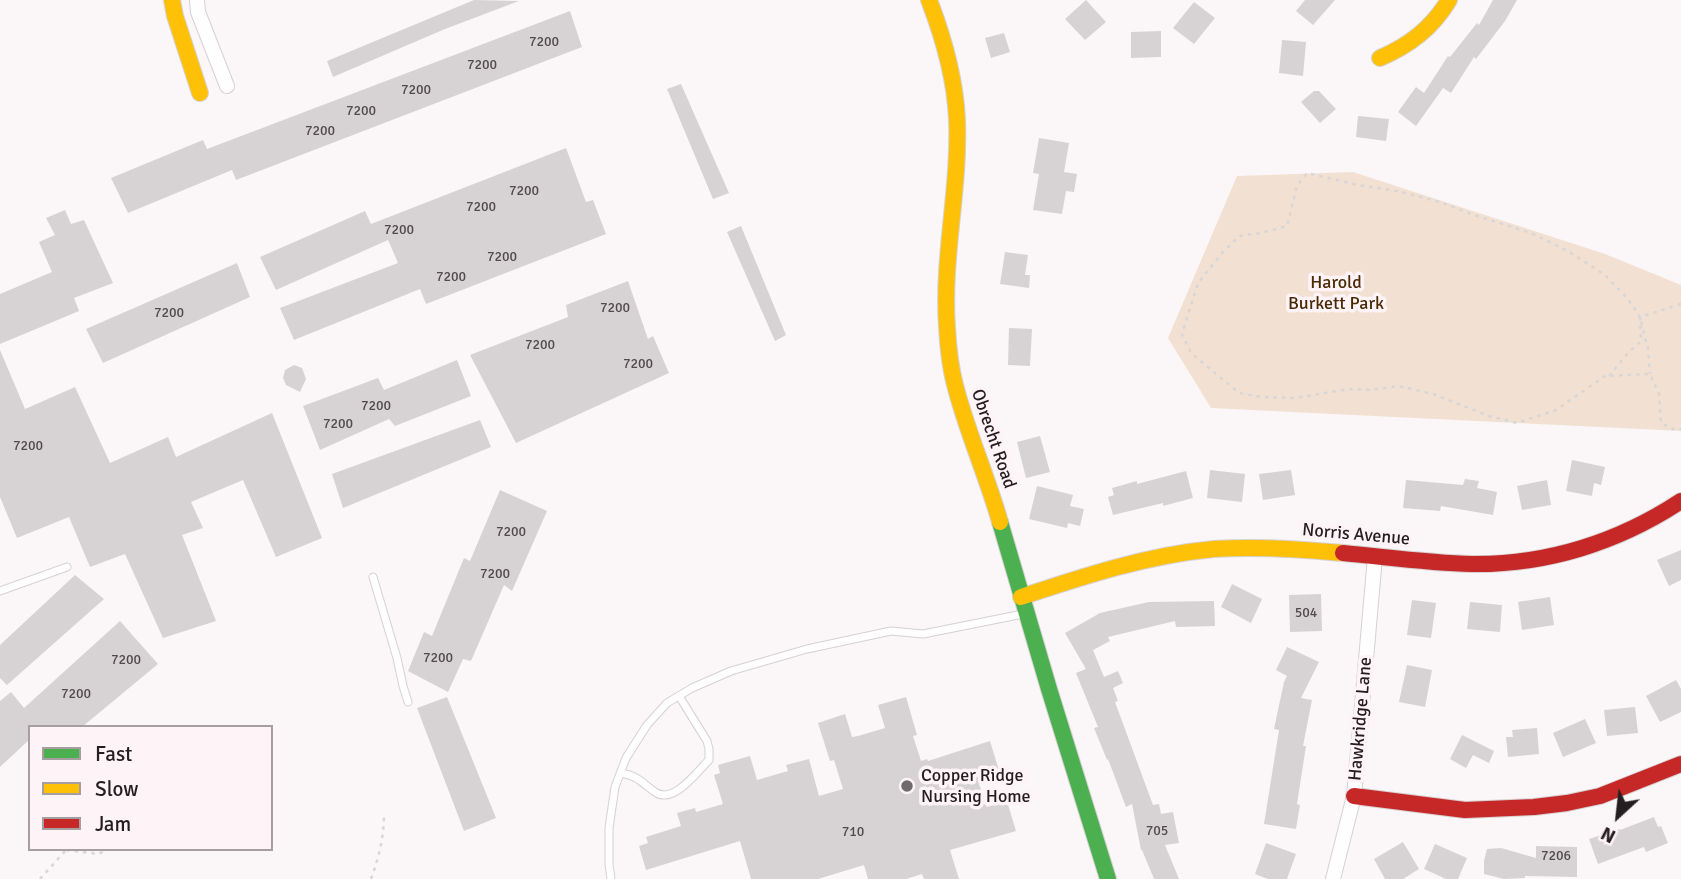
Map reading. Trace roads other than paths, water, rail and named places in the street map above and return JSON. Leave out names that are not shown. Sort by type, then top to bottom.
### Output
[{"type":"street","points":[[172,0],[201,93]]},
{"type":"street","points":[[197,0],[198,12],[227,86]]},
{"type":"street","name":"Obrecht Road","points":[[929,0],[941,33],[956,102],[957,135],[946,287],[951,365],[1108,879]]},
{"type":"street","points":[[1380,58],[1413,42],[1432,24],[1449,0]]},
{"type":"street","name":"Norris Avenue","points":[[1021,597],[1087,574],[1201,550],[1297,550],[1476,564],[1536,559],[1578,550],[1618,536],[1663,514],[1681,501]]},
{"type":"street","name":"Hawkridge Lane","points":[[1333,879],[1354,796],[1375,557]]},
{"type":"street","points":[[1354,796],[1465,810],[1534,807],[1600,796],[1681,764]]},
{"type":"lane","points":[[0,591],[67,567]]},
{"type":"lane","points":[[373,578],[408,702]]},
{"type":"lane","points":[[611,879],[609,828],[615,787],[626,758],[647,725],[667,704],[679,696],[731,671],[807,649],[891,631],[923,634],[1026,614]]},
{"type":"lane","points":[[621,773],[634,776],[663,796],[680,789],[709,761],[707,741],[679,696]]},
{"type":"place","name":"Copper Ridge Nursing Home","points":[[907,786]]},
{"type":"park label","name":"Harold Burkett Park","points":[[1336,293]]}]
